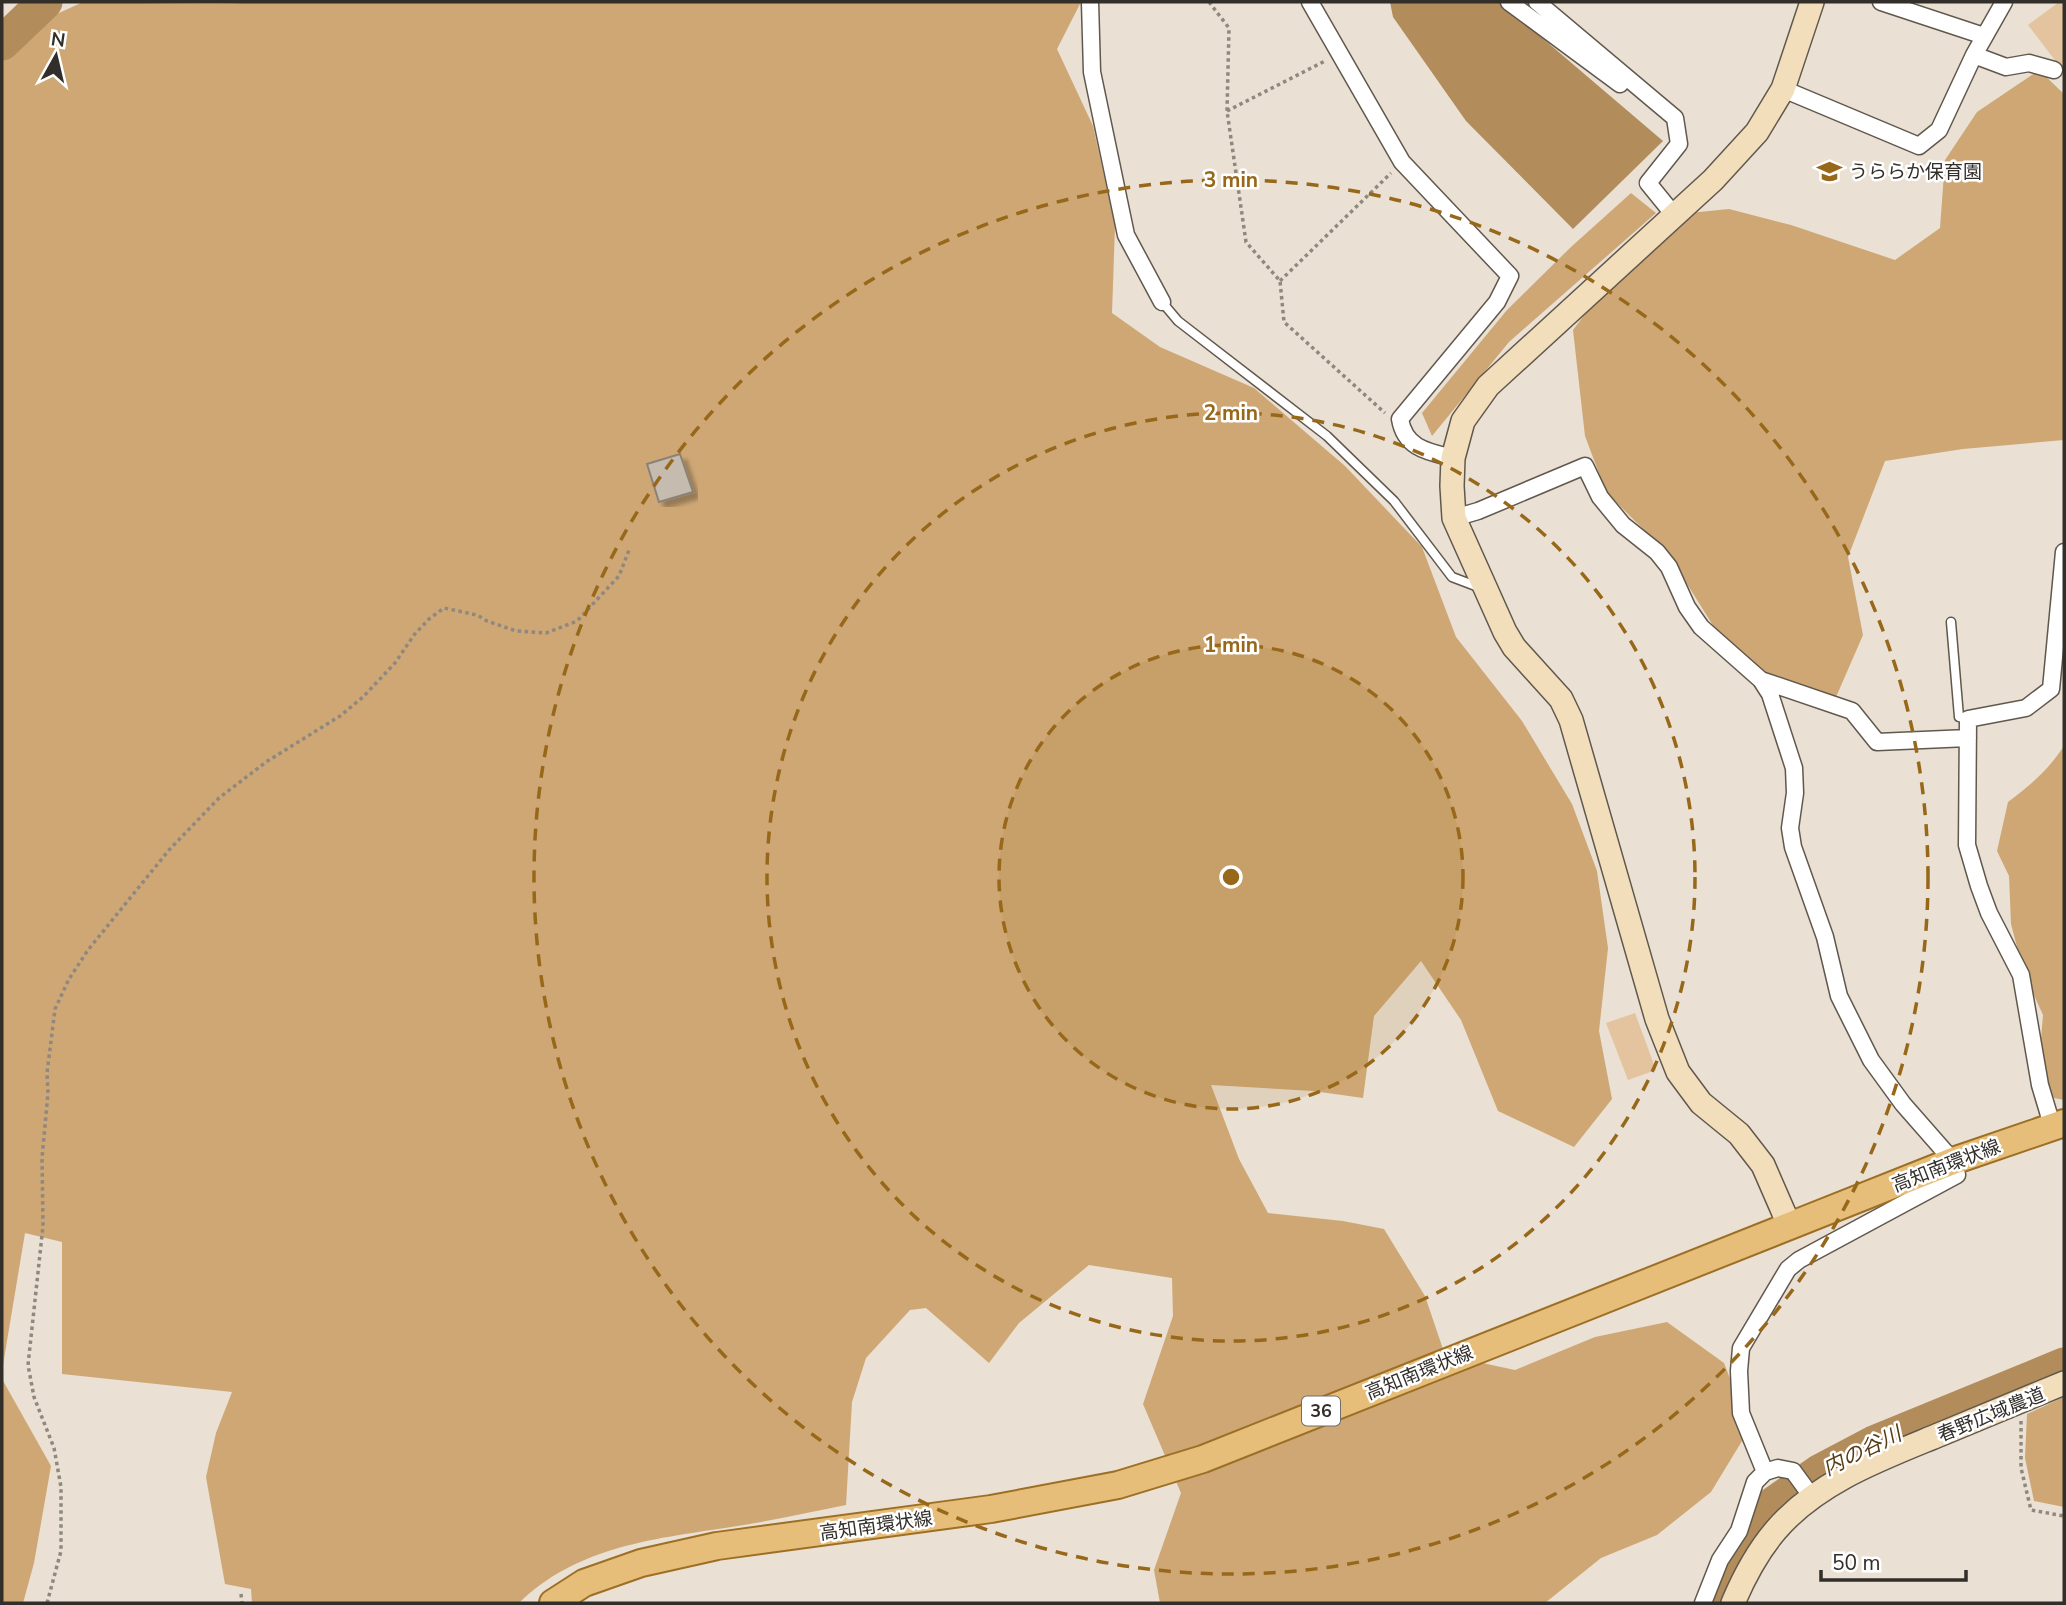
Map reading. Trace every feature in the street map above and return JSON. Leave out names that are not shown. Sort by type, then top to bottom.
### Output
[{"type":"main road","name":"高知南環状線","points":[[553,1603],[584,1583],[641,1563],[717,1546],[991,1509],[1118,1485],[1203,1459],[1953,1161],[2058,1124]]},
{"type":"street","points":[[1090,2],[1092,72],[1126,234],[1162,302]]},
{"type":"street","points":[[1310,2],[1402,162],[1510,276],[1497,302],[1401,419],[1402,432],[1423,451],[1453,458]]},
{"type":"street","points":[[1509,2],[1652,108],[1659,104]]},
{"type":"street","points":[[1537,2],[1675,118],[1679,144],[1647,183],[1674,215]]},
{"type":"street","points":[[1790,1227],[1763,1165],[1739,1134],[1702,1103],[1678,1072],[1657,1019],[1571,720],[1561,699],[1514,648],[1505,632],[1454,518],[1453,458],[1463,421],[1488,386],[1713,180],[1757,132],[1783,89],[1812,2]]},
{"type":"street","points":[[1881,2],[1984,36]]},
{"type":"street","points":[[1783,89],[1919,146],[1939,130],[1974,55],[2004,2]]},
{"type":"street","points":[[1974,55],[2006,66],[2029,63],[2054,70]]},
{"type":"street","points":[[1454,518],[1478,511],[1585,466],[1600,497],[1623,525],[1657,552],[1669,567],[1687,607],[1701,627],[1761,680],[1770,694],[1794,768],[1795,793],[1790,828],[1793,846],[1825,937],[1839,996],[1871,1060],[1903,1104],[1953,1161],[1957,1175],[1799,1260],[1788,1269],[1781,1280],[1741,1348],[1738,1371],[1741,1413],[1765,1472]]},
{"type":"street","points":[[2058,1124],[2040,1085],[2021,975],[1989,913],[1967,845],[1968,719],[2026,708],[2050,689],[2064,552]]},
{"type":"street","points":[[1761,680],[1852,711],[1877,742],[1968,738]]},
{"type":"street","name":"春野広域農道","points":[[1733,1603],[1746,1571],[1776,1529],[1810,1494],[1863,1468],[2064,1384]]},
{"type":"street","points":[[1703,1603],[1720,1560],[1739,1531],[1755,1482],[1765,1472],[1778,1468],[1793,1471],[1810,1494]]},
{"type":"lane","points":[[1162,302],[1178,321],[1327,436],[1394,501],[1452,577],[1487,590]]},
{"type":"lane","points":[[1951,622],[1959,717],[1968,719]]},
{"type":"path","points":[[1209,2],[1229,28],[1227,111],[1246,242],[1280,281],[1284,322],[1402,428]]},
{"type":"path","points":[[1227,111],[1339,53]]},
{"type":"path","points":[[1280,281],[1402,162]]},
{"type":"path","points":[[47,1603],[61,1551],[61,1487],[54,1448],[34,1397],[27,1365],[43,1226],[42,1158],[48,1093],[47,1073],[55,1009],[69,979],[88,950],[169,850],[219,798],[266,762],[340,716],[363,697],[396,663],[429,618],[444,608],[478,615],[516,631],[546,633],[577,621],[619,576],[629,550]]},
{"type":"path","points":[[2021,1401],[2021,1468],[2031,1510],[2064,1516]]},
{"type":"path","points":[[241,1594],[242,1603]]},
{"type":"shaded area","points":[[83,2],[1081,2],[1057,49],[1093,126],[1115,226],[1112,313],[1160,347],[1254,388],[1345,466],[1422,547],[1456,637],[1522,721],[1572,804],[1597,871],[1608,948],[1599,1031],[1612,1099],[1574,1147],[1498,1111],[1461,1020],[1421,961],[1374,1016],[1363,1098],[1313,1091],[1211,1085],[1239,1159],[1268,1213],[1343,1221],[1384,1229],[1425,1296],[1445,1355],[1515,1370],[1595,1337],[1667,1322],[1724,1363],[1739,1402],[1745,1436],[1711,1492],[1657,1535],[1601,1558],[1545,1603],[1160,1603],[1154,1570],[1181,1493],[1143,1404],[1173,1316],[1172,1278],[1089,1265],[1019,1323],[989,1363],[926,1308],[910,1310],[866,1358],[852,1402],[846,1505],[615,1549],[564,1570],[541,1584],[519,1603],[252,1603],[251,1589],[225,1584],[206,1477],[216,1433],[232,1392],[62,1374],[62,1242],[25,1233],[2,1371],[2,39]]},
{"type":"shaded area","points":[[1390,2],[1500,2],[1663,141],[1573,229],[1466,121],[1393,17]]},
{"type":"shaded area","points":[[2059,2],[2064,2],[2064,72],[2028,25]]},
{"type":"shaded area","points":[[2039,70],[2064,94],[2064,440],[1963,449],[1885,461],[1848,557],[1863,635],[1833,704],[1782,687],[1722,640],[1669,555],[1606,492],[1585,436],[1573,330],[1591,306],[1630,273],[1689,213],[1729,209],[1791,225],[1895,260],[1940,228],[1945,160],[1977,112]]},
{"type":"shaded area","points":[[1631,193],[1656,213],[1509,342],[1432,436],[1422,413],[1507,310]]},
{"type":"shaded area","points":[[2064,746],[2064,1100],[2054,1098],[2039,1063],[2043,1015],[2024,973],[2011,924],[2009,876],[1997,851],[2008,802],[2039,776]]},
{"type":"shaded area","points":[[1635,1013],[1656,1070],[1628,1080],[1606,1023]]},
{"type":"shaded area","points":[[2,1379],[51,1466],[34,1563],[23,1603],[2,1603]]},
{"type":"shaded area","points":[[2064,1397],[2064,1507],[2034,1501],[2025,1458],[2027,1414]]},
{"type":"building","points":[[680,454],[693,492],[659,502],[647,464]]},
{"type":"waterway","points":[[2,43],[45,2]]},
{"type":"waterway","name":"内の谷川","points":[[1715,1603],[1732,1564],[1769,1507],[1819,1472],[1874,1443],[2064,1365]]},
{"type":"place","name":"うららか保育園","points":[[1829,171]]}]
